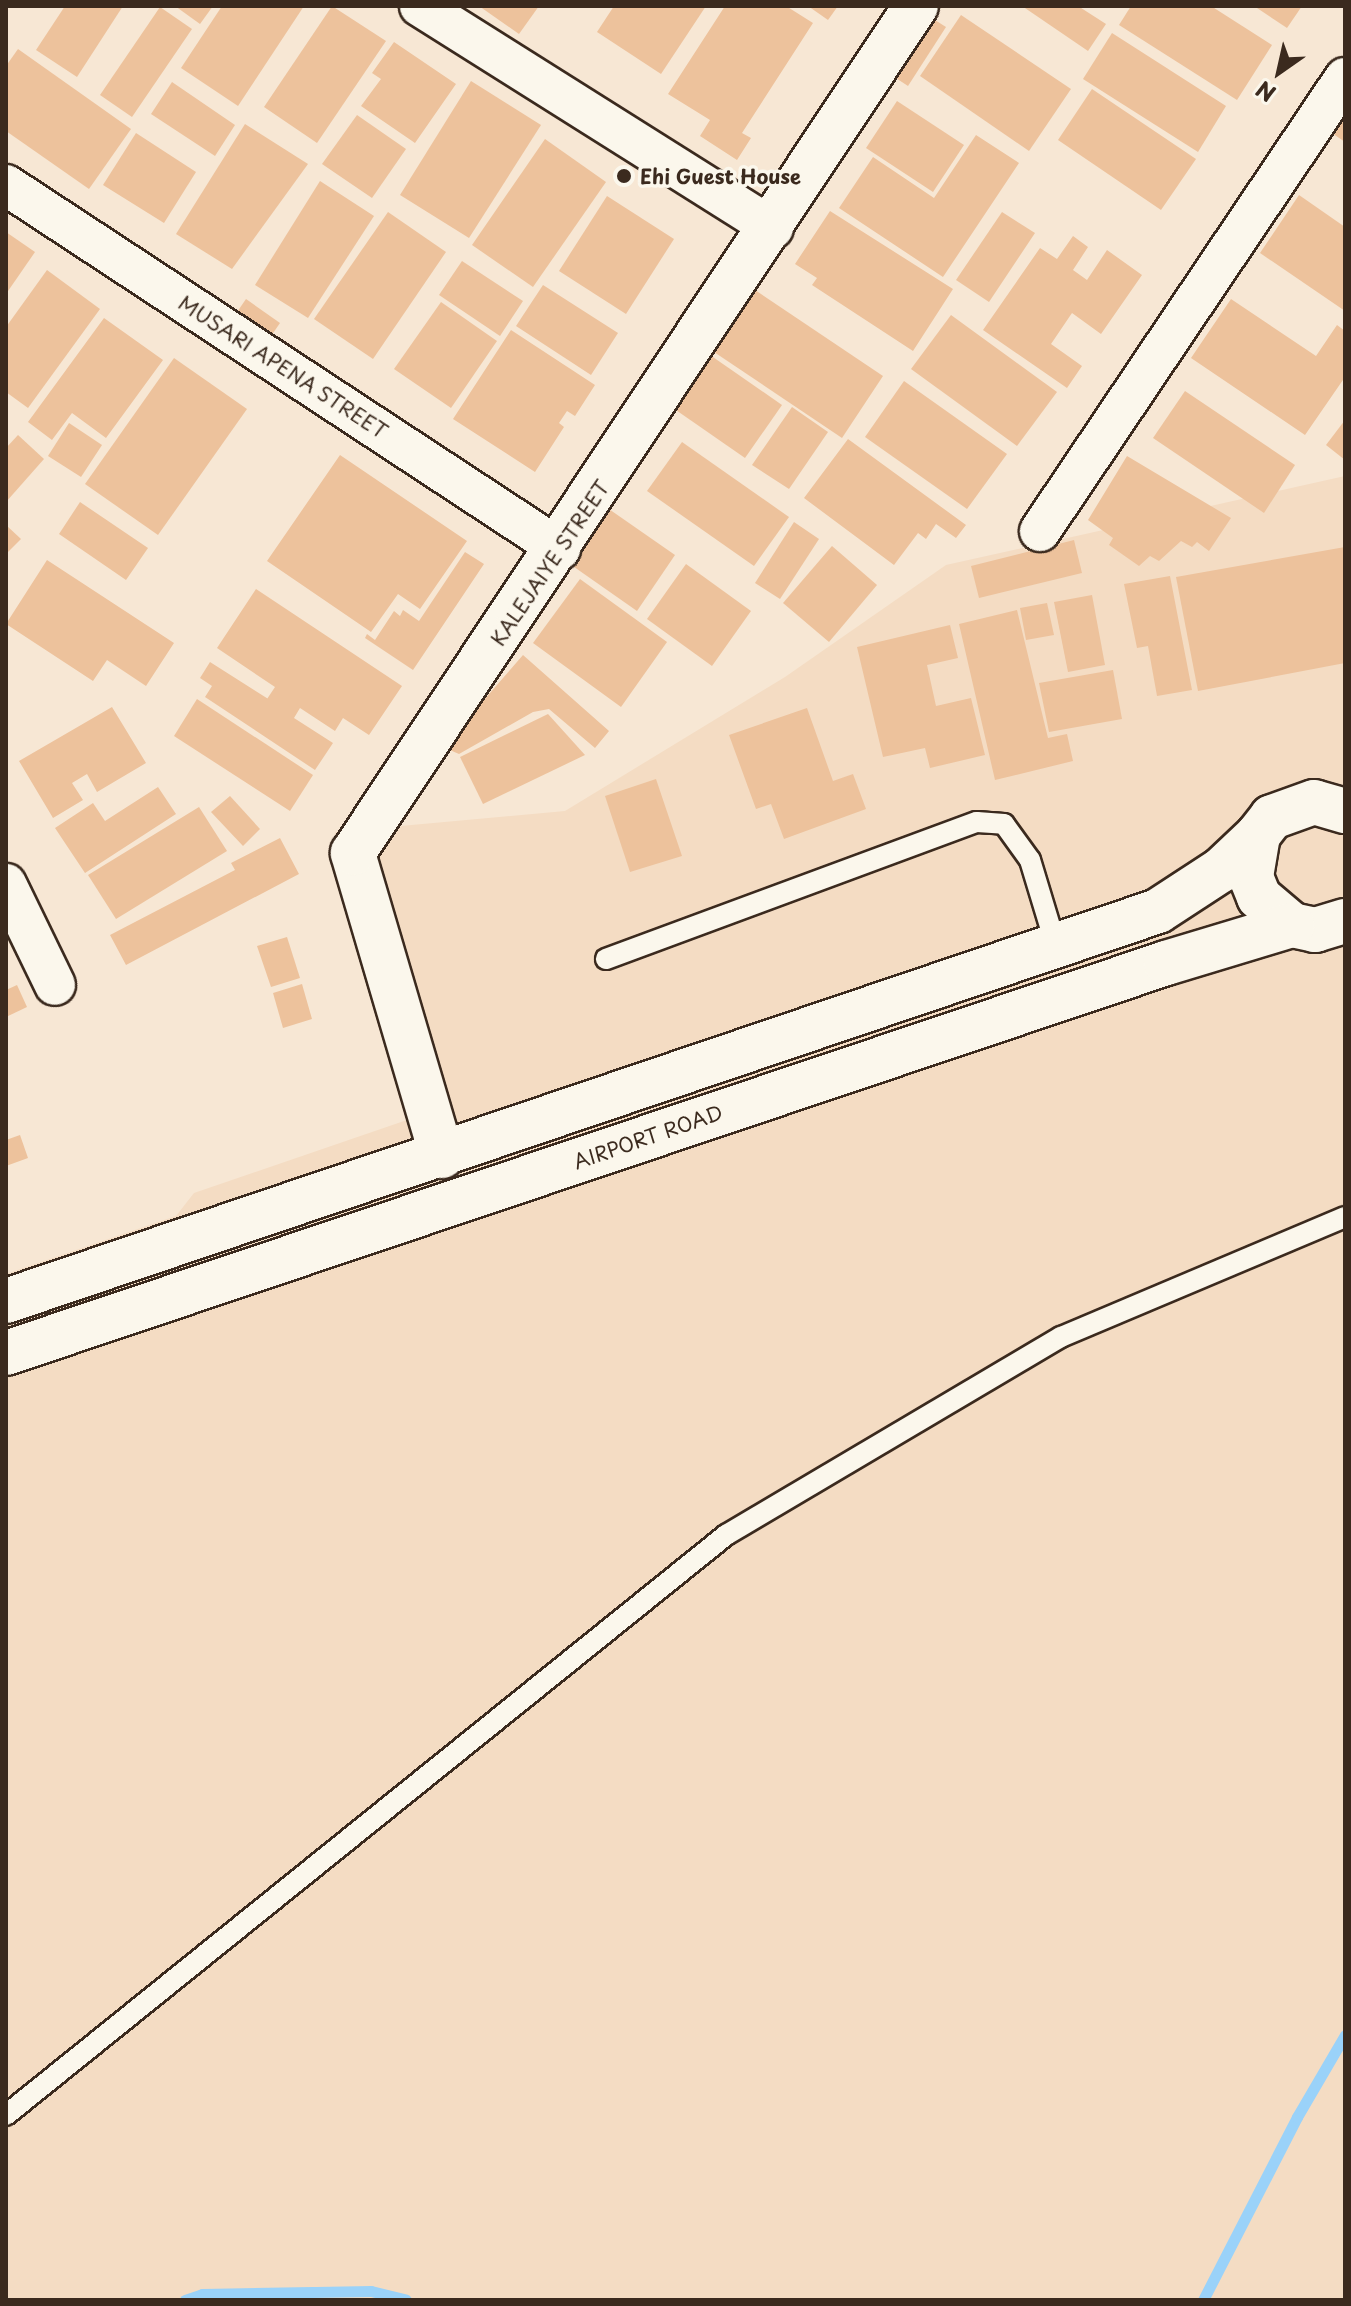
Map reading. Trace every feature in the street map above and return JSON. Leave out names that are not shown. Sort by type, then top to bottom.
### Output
[{"type":"main road","name":"KALEJAIYE STREET","points":[[442,1156],[353,853],[560,549],[916,6]]},
{"type":"main road","points":[[6,1301],[442,1156],[1158,911],[1209,879],[1258,835],[1272,817],[1292,806],[1342,807]]},
{"type":"main road","points":[[1258,835],[1251,855],[1255,887],[1273,914],[1292,925]]},
{"type":"main road","name":"AIRPORT ROAD","points":[[6,1353],[1166,963],[1292,925],[1315,930],[1345,921]]},
{"type":"street","points":[[420,6],[773,228]]},
{"type":"street","points":[[1040,531],[1345,78]]},
{"type":"street","name":"MUSARI APENA STREET","points":[[6,185],[560,549]]},
{"type":"street","points":[[6,884],[55,985]]},
{"type":"lane","points":[[606,959],[977,822],[1004,824],[1030,860],[1056,946]]},
{"type":"lane","points":[[6,2115],[726,1535],[1061,1337],[1345,1217]]},
{"type":"shaded area","points":[[1345,476],[1345,2300],[6,2300],[6,1274],[176,1216],[194,1193],[439,1109],[335,832],[565,811],[785,677],[946,565]]},
{"type":"building","points":[[65,6],[123,6],[77,77],[36,50]]},
{"type":"building","points":[[175,6],[213,6],[200,24]]},
{"type":"building","points":[[222,6],[304,6],[238,106],[181,68]]},
{"type":"building","points":[[332,6],[386,41],[317,143],[264,107]]},
{"type":"building","points":[[479,6],[539,6],[519,34]]},
{"type":"building","points":[[614,6],[706,6],[661,74],[597,32]]},
{"type":"building","points":[[725,6],[786,6],[813,23],[742,133],[751,138],[737,160],[700,136],[710,120],[668,94]]},
{"type":"building","points":[[808,6],[838,6],[828,20]]},
{"type":"building","points":[[1022,6],[1078,6],[1106,24],[1088,51]]},
{"type":"building","points":[[1131,6],[1211,6],[1272,45],[1237,100],[1119,25]]},
{"type":"building","points":[[1254,6],[1302,6],[1287,28]]},
{"type":"building","points":[[160,7],[192,29],[132,117],[100,95]]},
{"type":"building","points":[[916,8],[946,27],[908,86],[879,67]]},
{"type":"building","points":[[961,15],[1071,89],[1029,151],[920,76]]},
{"type":"building","points":[[1112,33],[1226,106],[1198,152],[1083,79]]},
{"type":"building","points":[[394,42],[456,84],[415,143],[361,106],[381,79],[372,73]]},
{"type":"building","points":[[18,49],[131,129],[89,189],[6,131],[6,66]]},
{"type":"building","points":[[471,81],[541,125],[469,238],[400,195]]},
{"type":"building","points":[[172,82],[235,125],[215,156],[151,114]]},
{"type":"building","points":[[1092,89],[1196,159],[1161,210],[1058,140]]},
{"type":"building","points":[[1345,94],[1345,142],[1323,127]]},
{"type":"building","points":[[897,101],[964,145],[933,192],[866,148]]},
{"type":"building","points":[[357,115],[406,149],[372,198],[322,164]]},
{"type":"building","points":[[245,124],[308,164],[232,269],[176,234]]},
{"type":"building","points":[[136,133],[196,172],[164,223],[103,185]]},
{"type":"building","points":[[976,135],[1019,163],[943,277],[839,208],[873,157],[934,198]]},
{"type":"building","points":[[545,139],[606,182],[533,287],[472,245]]},
{"type":"building","points":[[320,181],[374,216],[308,318],[255,285]]},
{"type":"building","points":[[1299,195],[1345,227],[1345,311],[1260,253]]},
{"type":"building","points":[[607,196],[674,239],[626,314],[559,271]]},
{"type":"building","points":[[830,211],[953,289],[913,351],[812,285],[817,278],[795,264]]},
{"type":"building","points":[[388,212],[446,252],[373,359],[314,319]]},
{"type":"building","points":[[1002,212],[1035,233],[989,302],[956,280]]},
{"type":"building","points":[[6,232],[35,252],[6,294]]},
{"type":"building","points":[[1073,236],[1088,247],[1073,270],[1087,280],[1107,250],[1142,275],[1101,334],[1072,313],[1051,344],[1082,366],[1067,388],[983,330],[1040,248],[1057,259]]},
{"type":"building","points":[[462,261],[523,301],[500,336],[439,295]]},
{"type":"building","points":[[47,270],[100,309],[28,408],[6,392],[6,327]]},
{"type":"building","points":[[543,285],[618,333],[591,375],[516,326]]},
{"type":"building","points":[[755,290],[883,376],[842,438],[714,352]]},
{"type":"building","points":[[246,299],[280,323],[267,342],[233,318]]},
{"type":"building","points":[[1231,299],[1316,356],[1337,325],[1345,331],[1345,377],[1305,435],[1191,358]]},
{"type":"building","points":[[441,302],[497,341],[451,408],[394,369]]},
{"type":"building","points":[[951,315],[1057,392],[1017,446],[911,369]]},
{"type":"building","points":[[104,318],[163,360],[106,438],[72,413],[52,440],[28,422]]},
{"type":"building","points":[[511,330],[595,385],[575,416],[567,411],[559,423],[564,427],[535,472],[453,419]]},
{"type":"building","points":[[710,355],[782,405],[745,458],[673,408]]},
{"type":"building","points":[[174,358],[247,409],[158,535],[85,484]]},
{"type":"building","points":[[904,381],[1007,454],[967,509],[865,437]]},
{"type":"building","points":[[1185,391],[1295,465],[1264,513],[1153,438]]},
{"type":"building","points":[[792,407],[828,432],[789,489],[752,465]]},
{"type":"building","points":[[1345,420],[1345,460],[1326,445]]},
{"type":"building","points":[[69,423],[102,445],[81,477],[48,456]]},
{"type":"building","points":[[18,435],[44,459],[6,502],[6,448]]},
{"type":"building","points":[[848,439],[966,525],[956,538],[936,524],[926,539],[918,533],[894,565],[804,498]]},
{"type":"building","points":[[682,442],[789,517],[754,566],[647,491]]},
{"type":"building","points":[[340,455],[467,541],[420,609],[398,594],[371,632],[267,561]]},
{"type":"building","points":[[1127,456],[1231,518],[1209,551],[1197,542],[1192,547],[1181,541],[1159,561],[1150,556],[1139,566],[1109,545],[1113,538],[1088,520]]},
{"type":"building","points":[[80,502],[148,548],[126,580],[59,534]]},
{"type":"building","points":[[606,507],[675,555],[637,611],[567,562]]},
{"type":"building","points":[[794,522],[819,539],[780,599],[755,583]]},
{"type":"building","points":[[6,525],[21,539],[6,554]]},
{"type":"building","points":[[1074,540],[1082,573],[979,598],[971,566]]},
{"type":"building","points":[[832,546],[877,585],[829,642],[783,603]]},
{"type":"building","points":[[1345,547],[1345,663],[1198,691],[1176,577]]},
{"type":"building","points":[[465,552],[484,564],[413,670],[365,638],[367,634],[375,640],[394,611],[400,616],[403,610],[419,621]]},
{"type":"building","points":[[47,560],[174,643],[146,686],[107,660],[93,681],[6,624]]},
{"type":"building","points":[[686,564],[751,611],[712,666],[647,619]]},
{"type":"building","points":[[1170,576],[1192,690],[1157,696],[1148,646],[1137,648],[1124,584]]},
{"type":"building","points":[[580,579],[667,642],[621,707],[533,643]]},
{"type":"building","points":[[256,589],[402,686],[369,735],[343,718],[335,731],[300,708],[294,718],[333,743],[315,770],[205,697],[212,686],[200,678],[210,662],[267,698],[275,687],[217,648]]},
{"type":"building","points":[[1092,595],[1105,665],[1068,672],[1054,602]]},
{"type":"building","points":[[1047,603],[1054,635],[1026,640],[1020,608]]},
{"type":"building","points":[[1017,610],[1048,738],[1067,734],[1073,761],[995,780],[959,624]]},
{"type":"building","points":[[950,625],[958,658],[927,665],[936,706],[971,698],[985,755],[930,768],[925,748],[883,757],[857,647]]},
{"type":"building","points":[[523,655],[609,731],[595,748],[549,709],[533,712],[459,754],[443,747]]},
{"type":"building","points":[[1113,670],[1122,719],[1049,732],[1039,683]]},
{"type":"building","points":[[197,699],[313,775],[290,811],[174,736]]},
{"type":"building","points":[[112,707],[146,763],[97,792],[87,774],[72,783],[83,800],[53,818],[19,761]]},
{"type":"building","points":[[807,708],[833,781],[853,774],[866,809],[784,839],[771,804],[756,809],[729,735]]},
{"type":"building","points":[[548,714],[585,755],[483,804],[460,757]]},
{"type":"building","points":[[656,779],[682,856],[630,872],[605,796]]},
{"type":"building","points":[[158,787],[176,814],[85,873],[55,828],[93,803],[105,821]]},
{"type":"building","points":[[230,796],[260,829],[243,846],[211,812]]},
{"type":"building","points":[[199,807],[227,851],[116,919],[88,875]]},
{"type":"building","points":[[280,838],[299,874],[126,965],[110,935],[235,870],[231,863]]},
{"type":"building","points":[[287,937],[300,978],[271,987],[257,946]]},
{"type":"building","points":[[302,984],[312,1019],[283,1028],[273,993]]},
{"type":"building","points":[[17,985],[27,1007],[6,1017],[6,990]]},
{"type":"building","points":[[20,1135],[28,1158],[6,1166],[6,1140]]},
{"type":"waterway","points":[[1203,2300],[1297,2117],[1345,2035]]},
{"type":"waterway","points":[[185,2300],[202,2294],[371,2291],[406,2300]]},
{"type":"place","name":"Ehi Guest House","points":[[624,176]]}]
